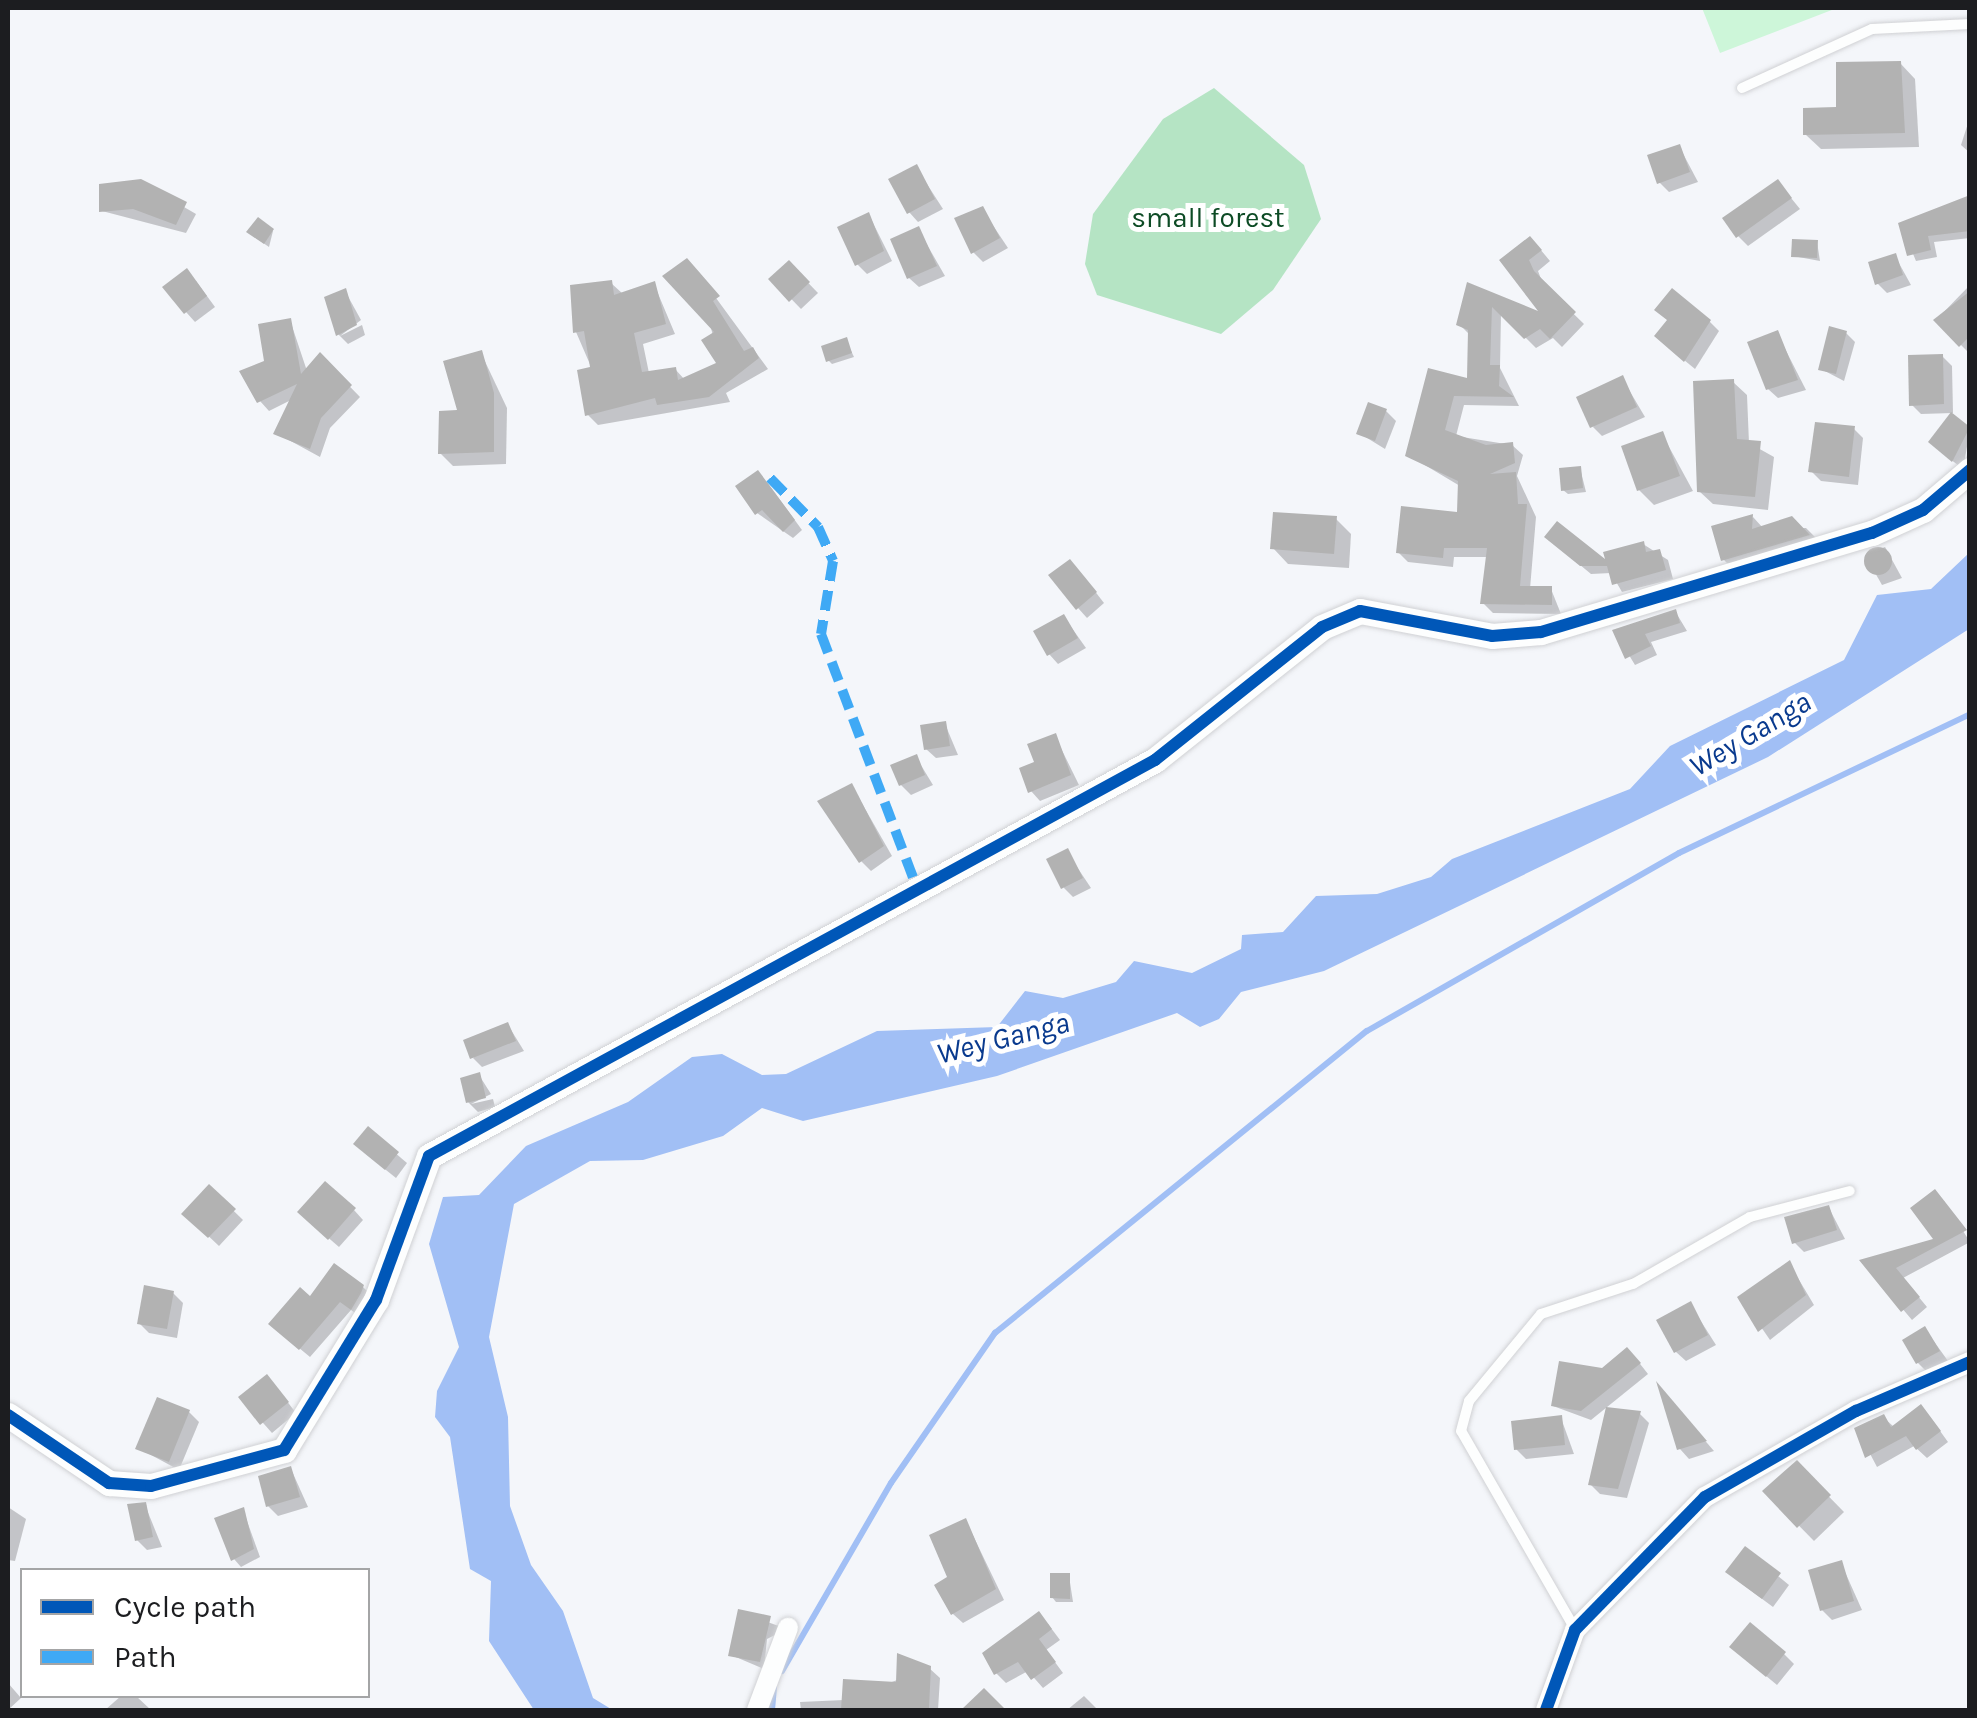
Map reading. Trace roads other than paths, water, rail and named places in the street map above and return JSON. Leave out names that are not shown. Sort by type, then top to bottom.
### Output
[{"type":"street","points":[[8,1415],[109,1483],[150,1486],[284,1450],[376,1300],[429,1156],[1155,760],[1322,627],[1360,611],[1492,636],[1541,632],[1872,533],[1923,510],[1970,470]]},
{"type":"street","points":[[1546,1710],[1575,1630],[1705,1496],[1856,1411],[1970,1362]]},
{"type":"street","points":[[757,1710],[788,1628]]},
{"type":"lane","points":[[1742,88],[1872,29],[1970,24]]},
{"type":"lane","points":[[1575,1630],[1461,1431],[1469,1401],[1541,1314],[1633,1284],[1750,1217],[1850,1191]]},
{"type":"water","name":"Wey Ganga","points":[[1969,553],[1969,629],[1768,757],[1324,971],[1241,992],[1219,1019],[1200,1027],[1177,1013],[997,1076],[803,1121],[762,1108],[723,1136],[643,1160],[590,1161],[514,1204],[489,1337],[508,1417],[510,1506],[531,1565],[563,1611],[593,1698],[611,1709],[534,1710],[489,1641],[491,1581],[470,1569],[450,1437],[435,1417],[437,1391],[459,1347],[429,1244],[443,1197],[479,1195],[526,1146],[628,1102],[692,1057],[722,1054],[762,1075],[786,1074],[877,1031],[997,1027],[1025,991],[1063,998],[1116,982],[1134,961],[1192,973],[1241,949],[1242,935],[1283,932],[1316,896],[1377,894],[1431,877],[1452,859],[1630,789],[1670,746],[1844,660],[1877,595],[1931,589]]},
{"type":"waterway","points":[[782,1671],[891,1483],[995,1333],[1367,1031],[1679,853],[1970,714]]},
{"type":"waterway","points":[[772,1710],[774,1687]]},
{"type":"park label","name":"small forest","points":[[1208,218]]}]
